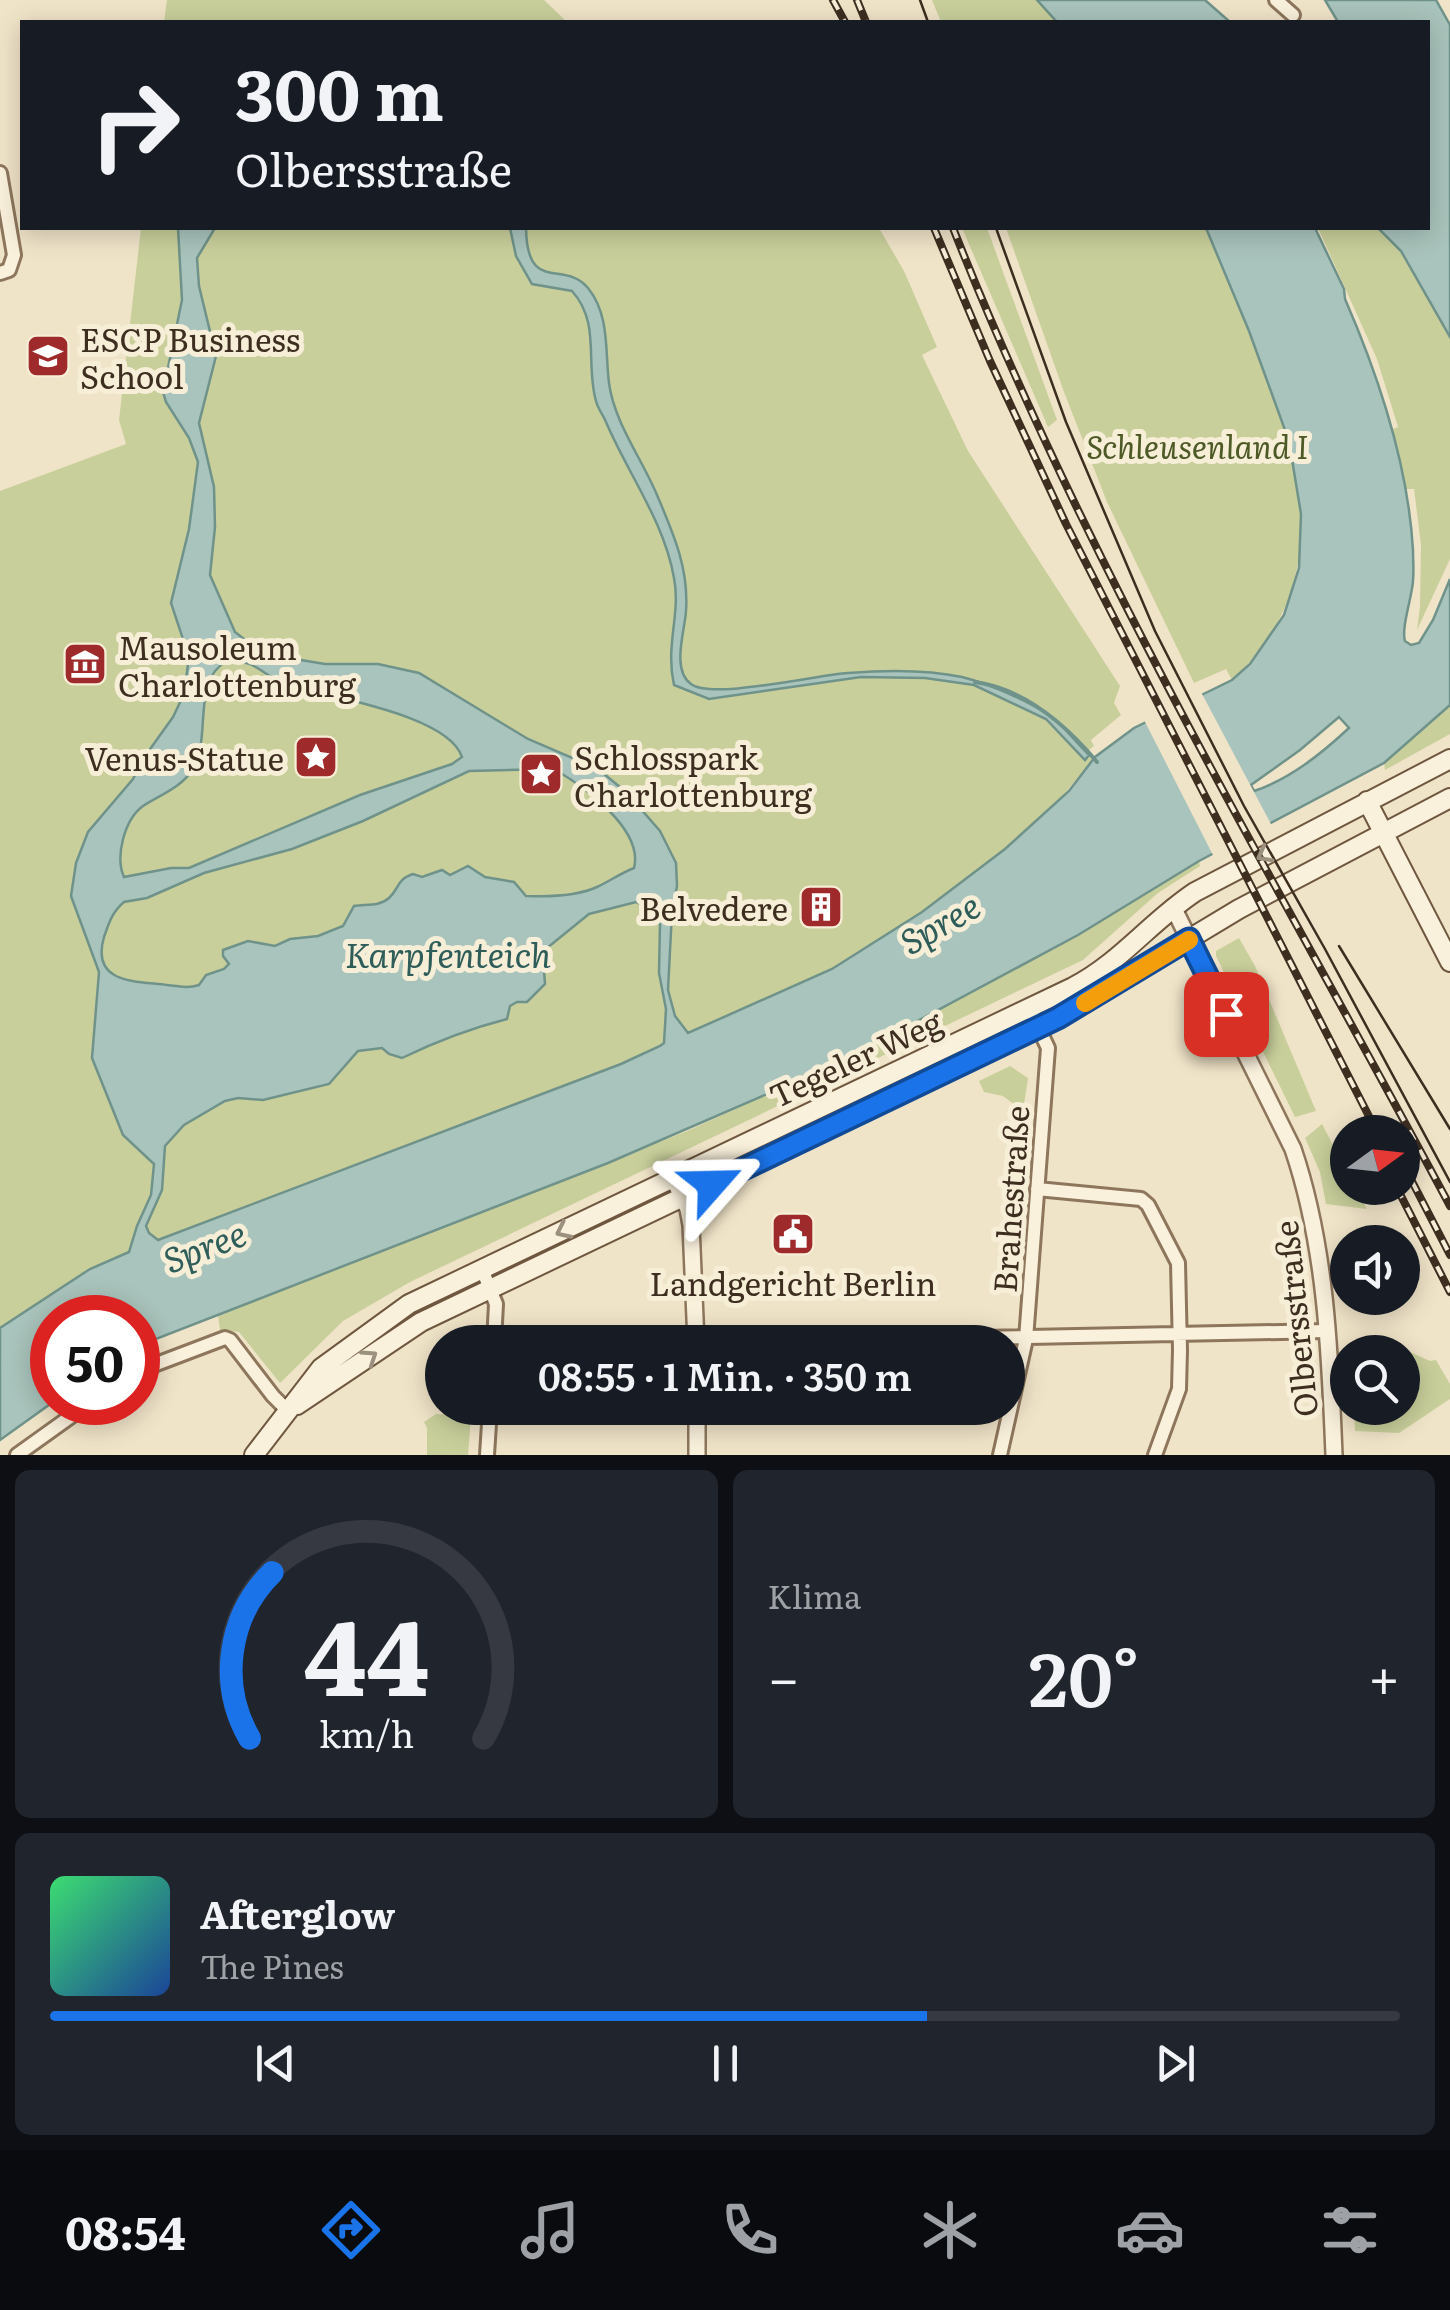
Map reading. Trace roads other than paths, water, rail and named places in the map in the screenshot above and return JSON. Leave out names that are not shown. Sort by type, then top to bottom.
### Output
[{"type":"main road","name":"Tegeler Weg","points":[[254,1455],[321,1368],[410,1304],[1099,974],[1173,907],[1208,884],[1450,759]]},
{"type":"main road","name":"Tegeler Weg","points":[[288,1410],[421,1322],[1038,1027],[1101,994],[1189,939],[1450,798]]},
{"type":"main road","points":[[1366,801],[1450,962]]},
{"type":"street","points":[[1276,0],[1293,16]]},
{"type":"street","points":[[0,173],[14,254],[9,270],[0,273]]},
{"type":"street","name":"Olbersstraße","points":[[1173,907],[1293,1149],[1312,1215],[1327,1331],[1334,1455]]},
{"type":"street","name":"Brahestraße","points":[[1000,1455],[1026,1339],[1048,1048],[1029,1008]]},
{"type":"street","points":[[673,1178],[691,1224],[695,1325]]},
{"type":"street","points":[[1037,1189],[1131,1196],[1148,1205],[1178,1264],[1178,1389],[1155,1455]]},
{"type":"street","points":[[482,1270],[491,1289],[495,1325]]},
{"type":"street","points":[[1026,1339],[1327,1331]]},
{"type":"street","points":[[160,1363],[225,1338],[288,1410]]},
{"type":"street","points":[[17,1455],[59,1425]]},
{"type":"street","points":[[486,1455],[489,1425]]},
{"type":"street","points":[[697,1425],[697,1455]]},
{"type":"water","points":[[1037,0],[1205,0],[1228,20],[1055,20]]},
{"type":"water","points":[[1325,0],[1436,0],[1450,25],[1450,337],[1401,251],[1380,230],[1430,230],[1430,20],[1337,20]]},
{"type":"water","points":[[178,230],[214,230],[197,258],[199,286],[216,356],[199,423],[214,487],[210,575],[235,632],[253,646],[295,659],[325,664],[378,664],[419,673],[528,739],[598,769],[626,792],[660,831],[676,863],[668,990],[675,1016],[688,1033],[832,969],[922,912],[1005,849],[1069,791],[1095,757],[1134,728],[1232,680],[1250,664],[1284,615],[1299,568],[1301,514],[1289,441],[1207,230],[1316,230],[1344,289],[1398,453],[1413,550],[1413,581],[1404,635],[1411,645],[1419,643],[1433,620],[1450,579],[1450,705],[1384,763],[1199,861],[1078,935],[841,1062],[608,1163],[160,1337],[160,1295],[50,1295],[90,1269],[129,1252],[151,1195],[154,1164],[123,1135],[92,1058],[99,972],[71,896],[76,863],[88,832],[133,779],[184,694],[189,657],[171,603],[189,529],[198,462],[189,438],[163,392],[182,300]],"holes":[[[227,661],[246,663],[285,683],[411,718],[452,742],[462,757],[452,764],[360,795],[189,868],[124,877],[121,849],[136,812],[177,786],[193,769],[209,681]],[[1339,717],[1349,728],[1304,765],[1254,791],[1251,785]],[[554,769],[580,786],[621,824],[635,853],[634,868],[589,890],[526,896],[514,882],[485,877],[468,866],[450,875],[442,870],[422,877],[413,874],[385,901],[354,906],[343,926],[275,946],[248,941],[223,950],[229,964],[206,975],[199,985],[131,981],[110,972],[104,964],[104,937],[124,902],[147,898],[204,873],[292,849],[363,821],[469,771]],[[636,902],[654,911],[660,923],[659,973],[666,1009],[664,1043],[660,1046],[158,1240],[149,1233],[146,1226],[162,1190],[165,1146],[184,1125],[225,1101],[263,1100],[329,1084],[358,1051],[382,1048],[402,1058],[507,1019],[510,1006],[527,1002],[545,984],[543,957],[547,948],[589,914]]]},
{"type":"water","points":[[510,230],[526,230],[533,262],[540,269],[578,280],[588,288],[600,310],[616,412],[657,495],[682,565],[686,611],[680,660],[691,684],[702,688],[741,688],[891,671],[962,677],[1001,690],[1043,711],[1089,755],[1085,760],[1046,719],[974,685],[925,678],[861,677],[709,699],[674,685],[671,656],[676,591],[669,557],[654,517],[597,404],[586,316],[572,291],[532,284],[516,256]]},
{"type":"water","points":[[30,1308],[30,1418],[0,1440],[0,1328]]},
{"type":"waterway","points":[[975,682],[1011,692],[1043,711],[1097,762]]},
{"type":"tram line","points":[[920,0],[927,20]]},
{"type":"tram line","points":[[997,230],[1066,422],[1155,631],[1244,806],[1450,1182]]},
{"type":"tram line","points":[[1339,946],[1450,1129]]},
{"type":"railway","points":[[833,0],[844,20]]},
{"type":"railway","points":[[857,0],[865,20]]},
{"type":"railway","points":[[935,230],[1066,524],[1368,1115]]},
{"type":"railway","points":[[954,230],[1063,479],[1124,602],[1450,1206]]},
{"type":"railway","points":[[1420,1197],[1450,1255]]},
{"type":"railway","points":[[1406,1205],[1450,1292]]},
{"type":"place","name":"ESCP Business School","points":[[48,356]]},
{"type":"place","name":"Mausoleum Charlottenburg","points":[[85,664]]},
{"type":"place","name":"Venus-Statue","points":[[316,757]]},
{"type":"place","name":"Schlosspark Charlottenburg","points":[[541,774]]},
{"type":"place","name":"Belvedere","points":[[821,907]]},
{"type":"place","name":"Landgericht Berlin","points":[[793,1234]]},
{"type":"park label","name":"Schleusenland I","points":[[1197,445]]},
{"type":"water label","name":"Spree","points":[[939,922]]},
{"type":"water label","name":"Karpfenteich","points":[[448,953]]},
{"type":"water label","name":"Spree","points":[[204,1245]]}]
